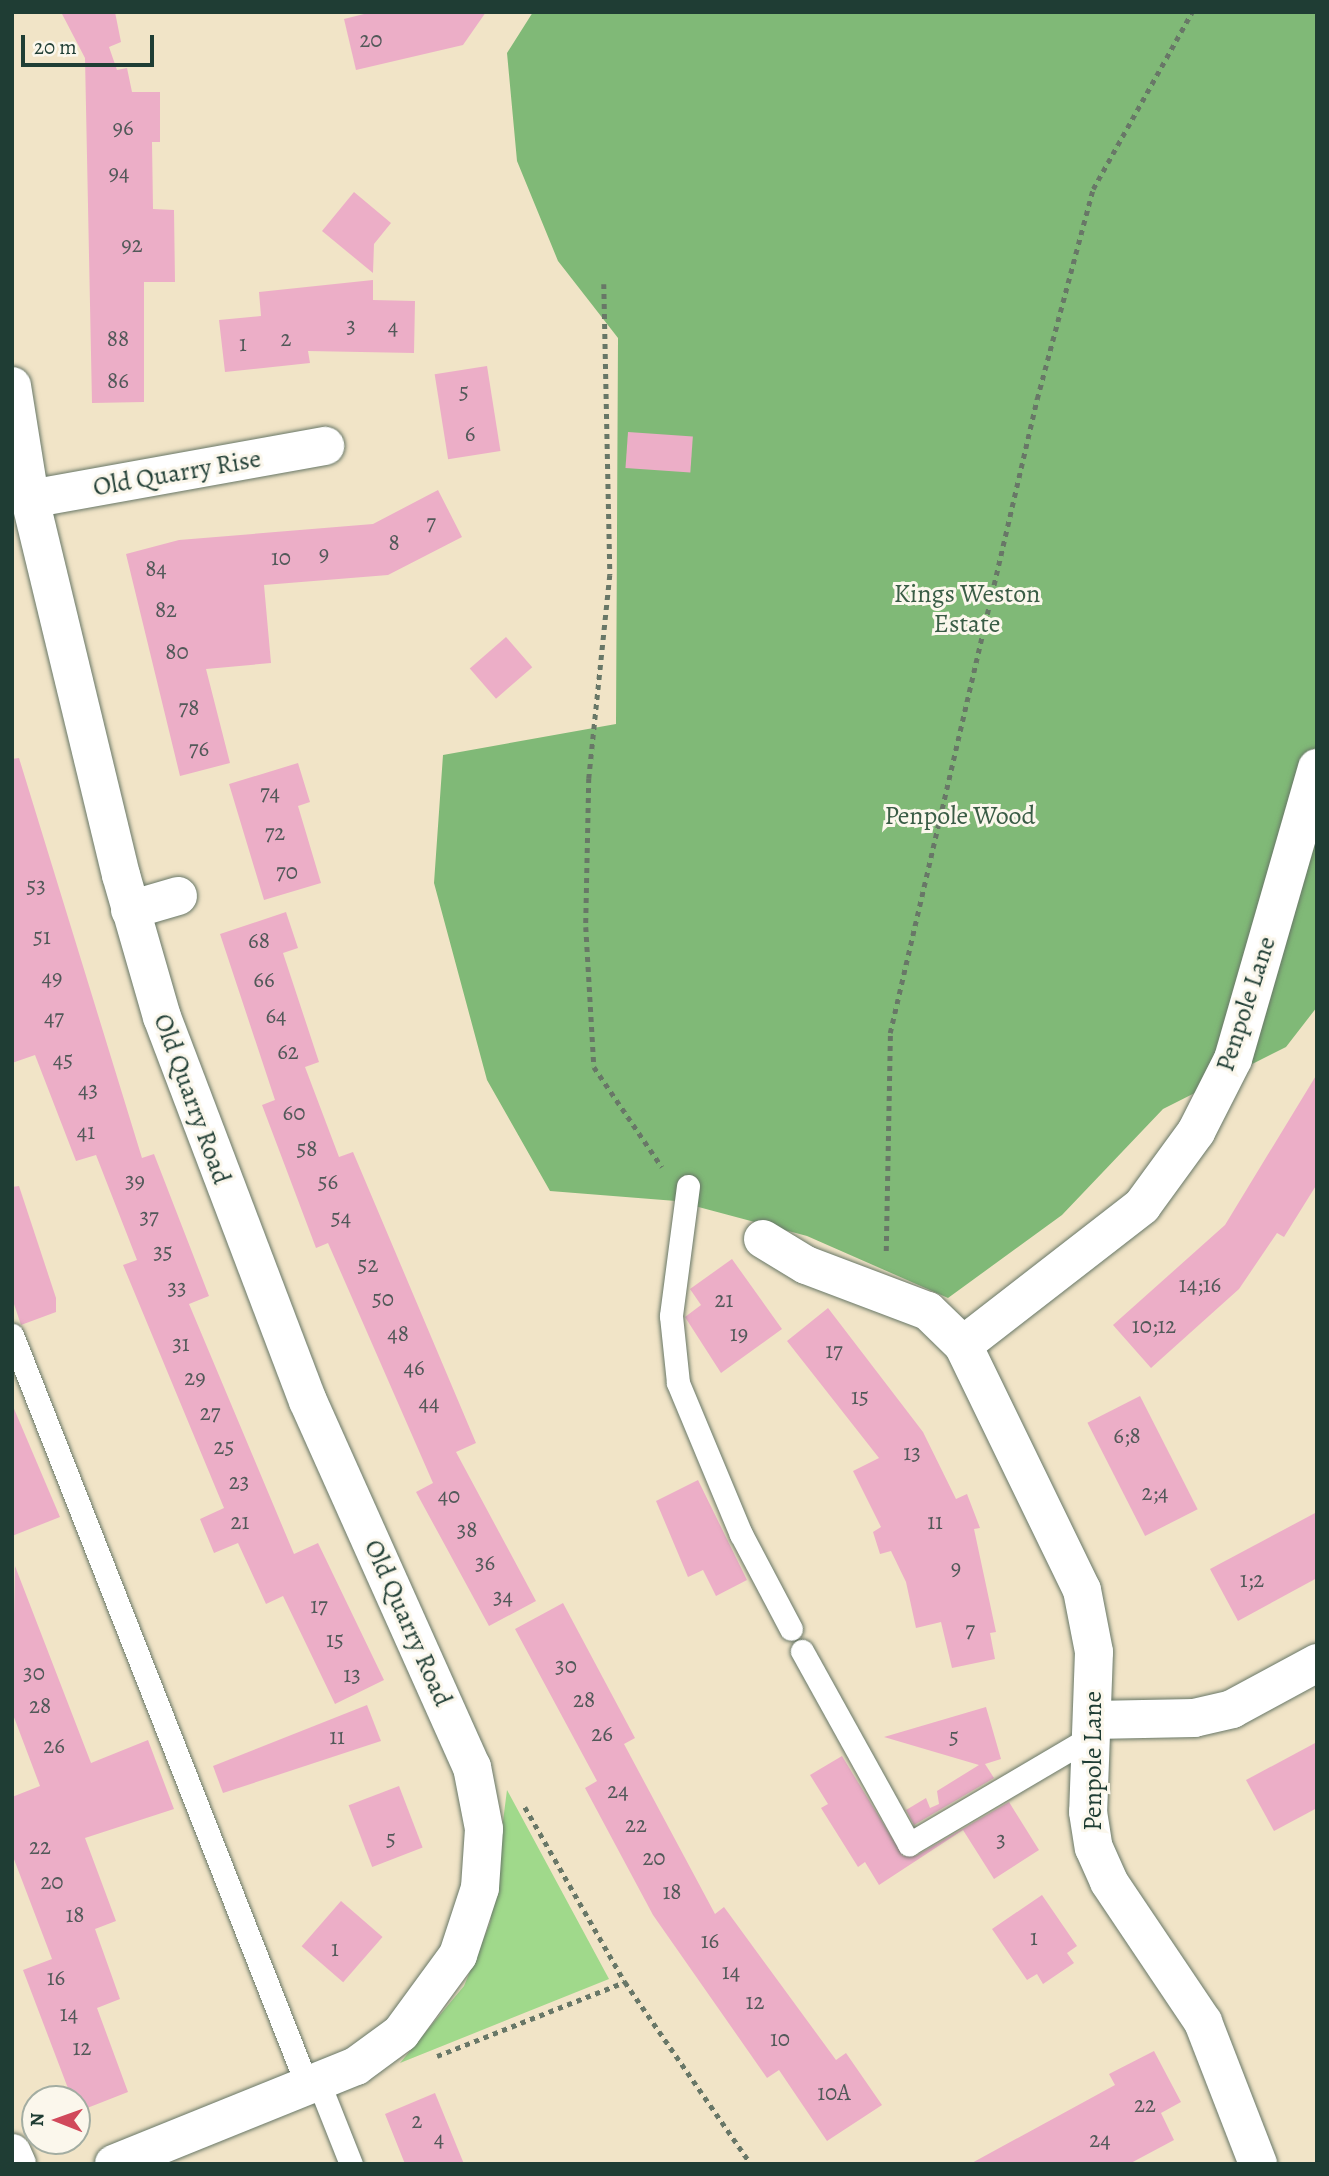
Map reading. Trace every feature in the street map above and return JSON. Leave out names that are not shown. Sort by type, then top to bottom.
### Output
[{"type":"street","name":"Old Quarry Road","points":[[12,387],[30,499],[131,910],[245,1244],[472,1766],[484,1857],[458,1955],[401,2032],[376,2054],[313,2083],[114,2164]]},
{"type":"street","name":"Old Quarry Rise","points":[[30,499],[325,446]]},
{"type":"street","name":"Penpole Lane","points":[[963,1345],[1142,1206],[1196,1132],[1233,1059],[1317,768]]},
{"type":"street","points":[[131,910],[178,897]]},
{"type":"street","name":"Penpole Lane","points":[[763,1240],[806,1265],[928,1311],[963,1345],[1082,1590],[1094,1652],[1088,1812],[1094,1848],[1109,1882],[1203,2022],[1258,2164]]},
{"type":"street","points":[[1092,1729],[1194,1718],[1232,1709],[1317,1663]]},
{"type":"street","points":[[12,2153],[17,2164]]},
{"type":"lane","points":[[688,1186],[671,1316],[678,1383],[736,1522],[791,1629]]},
{"type":"lane","points":[[12,1335],[313,2083],[351,2164]]},
{"type":"lane","points":[[803,1651],[909,1844],[1092,1729]]},
{"type":"path","points":[[888,1294],[884,1138],[890,1033],[1037,399],[1093,189],[1192,12]]},
{"type":"path","points":[[604,284],[610,575],[589,778],[586,927],[594,1067],[654,1161],[688,1186]]},
{"type":"path","points":[[472,1766],[513,1787],[625,1982],[751,2164]]},
{"type":"path","points":[[431,2059],[625,1982]]},
{"type":"green space","name":"Penpole Wood","points":[[533,12],[1317,12],[1317,1007],[1286,1047],[1163,1109],[1062,1215],[948,1298],[807,1236],[676,1201],[550,1191],[487,1080],[434,883],[443,755],[616,724],[618,338],[558,261],[517,161],[507,53]]},
{"type":"green space","points":[[507,1790],[609,1979],[400,2063],[464,1986],[490,1923]]},
{"type":"building","points":[[61,12],[115,12],[121,42],[109,47],[117,70],[127,68],[132,92],[160,92],[160,142],[152,142],[153,209],[174,210],[175,282],[144,282],[144,402],[92,403],[85,58]]},
{"type":"building","points":[[372,12],[486,12],[463,45],[356,70],[344,19]]},
{"type":"building","points":[[354,192],[391,223],[374,244],[373,273],[322,231]]},
{"type":"building","points":[[373,280],[373,300],[415,301],[414,353],[308,351],[310,363],[225,372],[219,320],[261,316],[259,292]]},
{"type":"building","points":[[487,366],[500,451],[448,459],[435,374]]},
{"type":"building","points":[[628,432],[693,437],[690,472],[625,468]]},
{"type":"building","points":[[438,490],[462,537],[388,575],[264,585],[271,663],[206,669],[230,763],[180,776],[126,554],[179,540],[373,524]]},
{"type":"building","points":[[506,637],[532,667],[496,699],[470,668]]},
{"type":"building","points":[[19,758],[142,1158],[154,1154],[209,1296],[189,1304],[294,1554],[318,1543],[384,1680],[335,1704],[283,1596],[266,1604],[238,1543],[214,1553],[200,1519],[224,1508],[123,1265],[137,1260],[96,1155],[76,1161],[35,1055],[12,1063],[12,759]]},
{"type":"building","points":[[298,763],[310,802],[298,806],[321,883],[264,900],[229,784]]},
{"type":"building","points":[[286,912],[298,948],[283,953],[319,1062],[305,1067],[339,1157],[353,1152],[476,1443],[456,1452],[536,1601],[489,1626],[416,1492],[433,1483],[328,1243],[316,1248],[262,1105],[275,1100],[220,934]]},
{"type":"building","points":[[1317,1074],[1317,1184],[1284,1237],[1277,1233],[1239,1289],[1151,1368],[1113,1325],[1225,1225]]},
{"type":"building","points":[[19,1186],[56,1298],[56,1312],[21,1325],[12,1298],[12,1187]]},
{"type":"building","points":[[732,1259],[782,1329],[721,1373],[685,1317],[701,1305],[690,1289]]},
{"type":"building","points":[[828,1308],[923,1432],[956,1499],[967,1494],[980,1528],[974,1529],[996,1632],[990,1633],[995,1659],[952,1668],[941,1622],[916,1628],[906,1582],[891,1551],[880,1554],[873,1532],[881,1527],[853,1471],[879,1458],[787,1341]]},
{"type":"building","points":[[1140,1396],[1198,1509],[1145,1536],[1087,1423]]},
{"type":"building","points":[[12,1404],[60,1517],[12,1536]]},
{"type":"building","points":[[698,1480],[747,1580],[716,1596],[703,1570],[688,1577],[656,1501]]},
{"type":"building","points":[[1317,1512],[1317,1578],[1238,1621],[1210,1569]]},
{"type":"building","points":[[15,1566],[91,1763],[148,1740],[174,1809],[85,1838],[116,1921],[95,1929],[120,1999],[97,2008],[128,2092],[91,2107],[91,2085],[67,2085],[23,1970],[52,1959],[12,1854],[12,1797],[40,1786],[12,1712]]},
{"type":"building","points":[[563,1603],[635,1738],[624,1744],[715,1914],[724,1907],[836,2060],[846,2053],[882,2105],[827,2141],[779,2070],[767,2078],[653,1915],[585,1788],[597,1781],[515,1629]]},
{"type":"building","points":[[367,1705],[381,1741],[223,1793],[213,1766]]},
{"type":"building","points":[[986,1707],[1001,1759],[985,1764],[994,1778],[914,1825],[906,1810],[926,1798],[930,1808],[939,1804],[937,1791],[979,1765],[884,1737]]},
{"type":"building","points":[[1317,1742],[1317,1808],[1274,1831],[1246,1780]]},
{"type":"building","points":[[842,1756],[903,1856],[916,1856],[1009,1802],[1039,1850],[994,1879],[963,1830],[879,1885],[865,1862],[858,1867],[821,1808],[828,1804],[810,1775]]},
{"type":"building","points":[[399,1786],[423,1848],[372,1867],[349,1805]]},
{"type":"building","points":[[1042,1895],[1077,1946],[1067,1953],[1074,1963],[1043,1984],[1037,1974],[1027,1980],[992,1929]]},
{"type":"building","points":[[341,1901],[383,1937],[343,1982],[302,1946]]},
{"type":"building","points":[[1154,2051],[1181,2102],[1161,2113],[1174,2140],[1129,2164],[970,2164],[1115,2085],[1109,2074]]},
{"type":"building","points":[[435,2093],[464,2164],[405,2164],[385,2114]]},
{"type":"park label","name":"Kings Weston Estate","points":[[967,609]]}]
